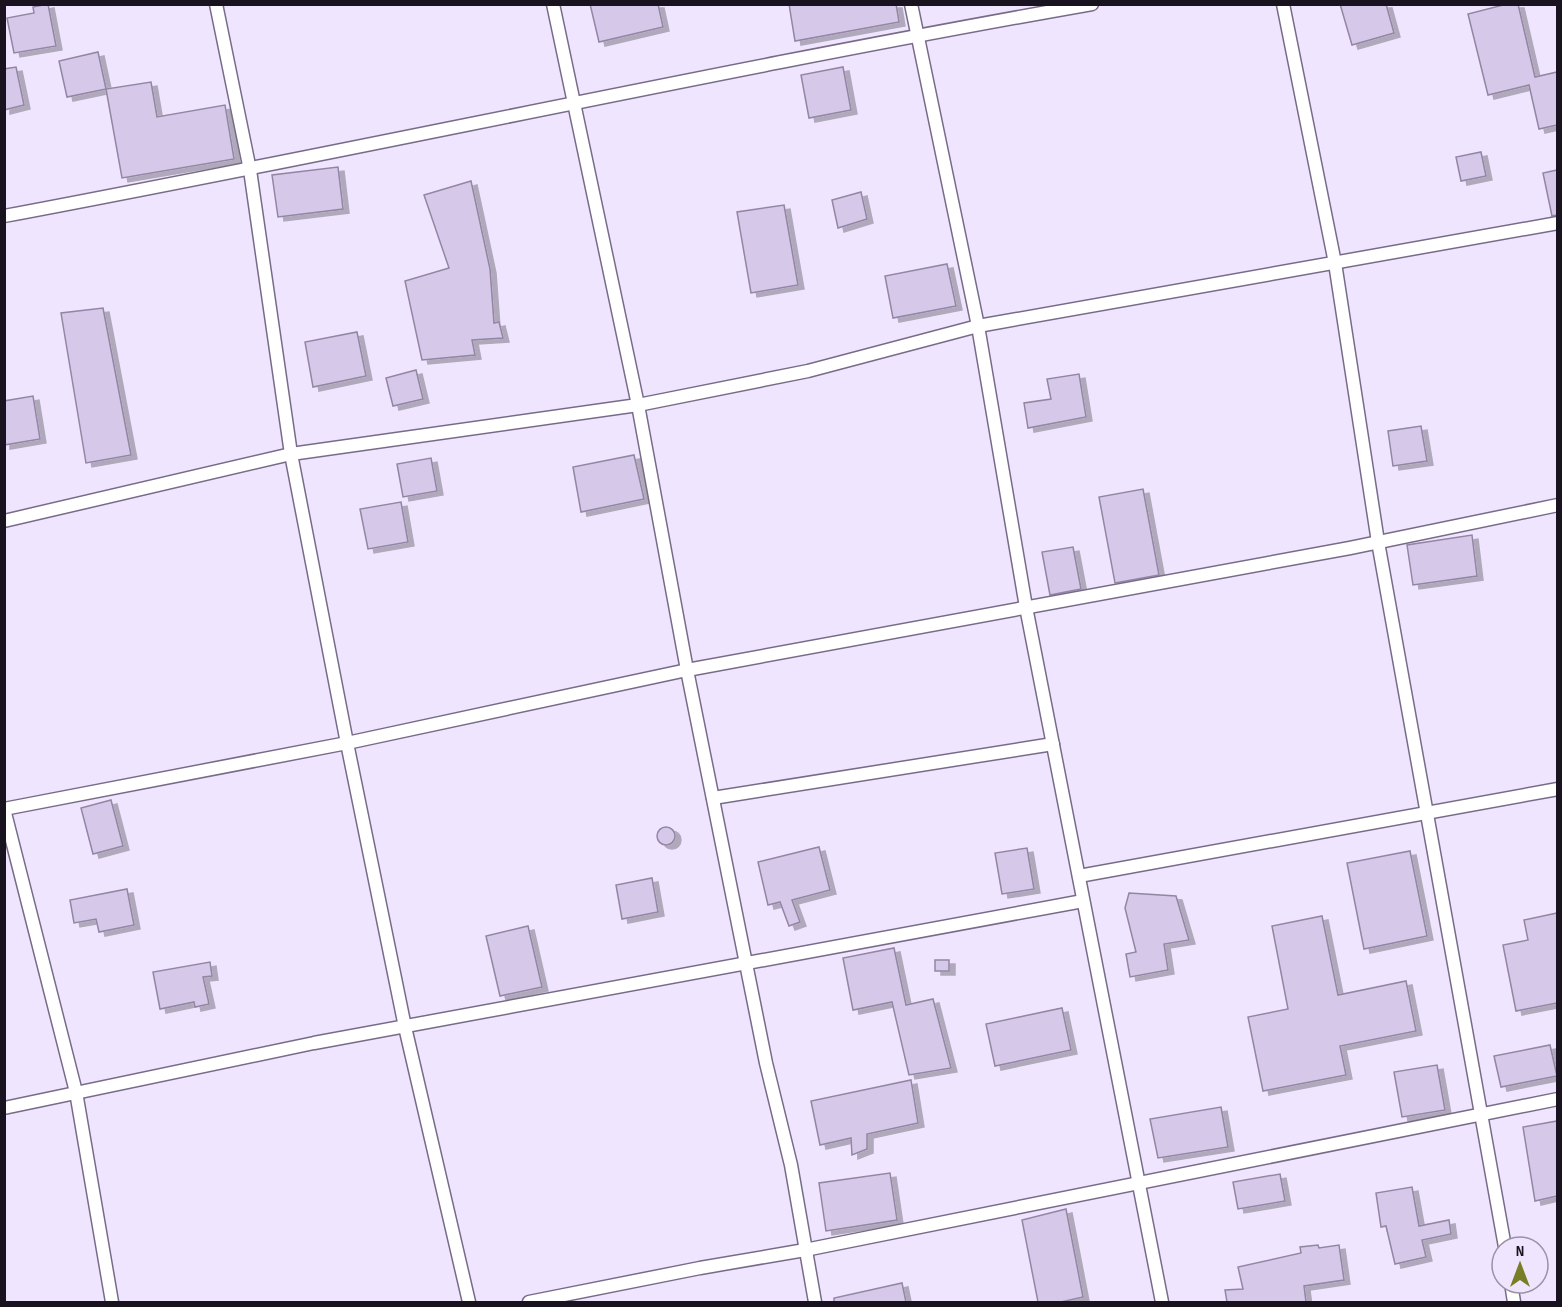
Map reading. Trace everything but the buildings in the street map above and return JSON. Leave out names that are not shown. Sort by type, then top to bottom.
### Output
[{"type":"street","points":[[216,4],[250,170],[291,454],[347,743],[405,1027],[469,1302]]},
{"type":"street","points":[[553,4],[638,405],[687,670],[766,1063],[791,1165],[815,1302]]},
{"type":"street","points":[[911,4],[978,326],[1026,607],[1137,1184],[1162,1302]]},
{"type":"street","points":[[4,216],[250,170],[916,35],[1092,4]]},
{"type":"street","points":[[1282,4],[1335,263],[1378,542],[1503,1235]]},
{"type":"street","points":[[4,521],[291,454],[638,405],[808,372],[978,326],[1557,223]]},
{"type":"street","points":[[112,1302],[76,1092],[5,809],[347,743],[687,670],[1378,542],[1557,505]]},
{"type":"street","points":[[713,798],[1053,744]]},
{"type":"street","points":[[1079,876],[1428,815],[1557,789]]},
{"type":"street","points":[[4,1108],[314,1043],[1083,901]]},
{"type":"street","points":[[530,1302],[778,1253],[805,1250],[1557,1099]]}]
